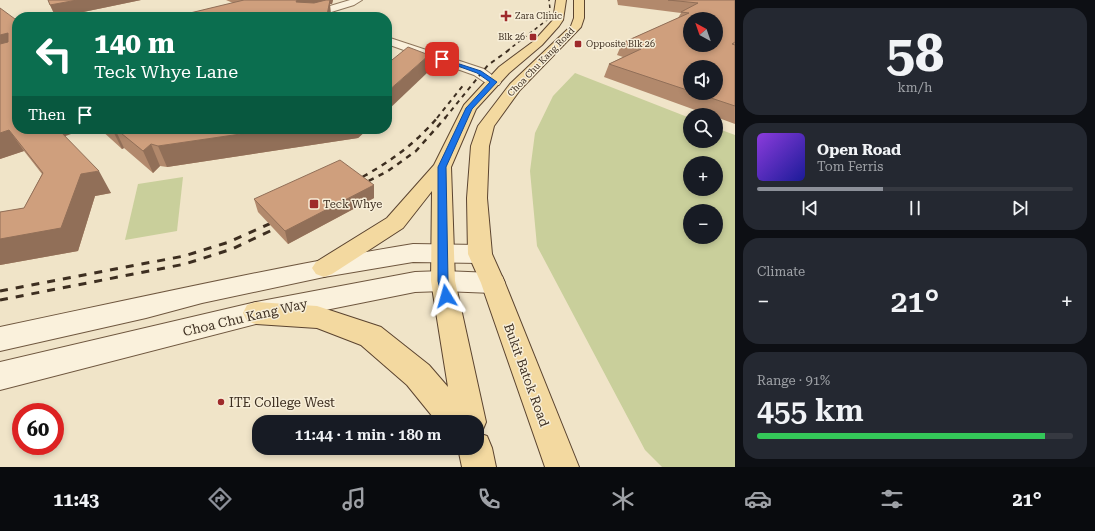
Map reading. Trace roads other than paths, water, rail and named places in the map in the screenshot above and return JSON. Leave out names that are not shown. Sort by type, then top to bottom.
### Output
[{"type":"main road","points":[[323,12],[357,0]]},
{"type":"main road","name":"Choa Chu Kang Road","points":[[444,267],[441,198],[442,167],[469,108],[499,76],[538,43],[555,24],[558,20],[561,0]]},
{"type":"main road","name":"Choa Chu Kang Road","points":[[493,283],[480,254],[478,173],[480,146],[486,126],[515,87],[576,27],[579,18],[579,0]]},
{"type":"main road","points":[[392,42],[479,72],[499,76]]},
{"type":"main road","points":[[324,268],[395,223],[442,167]]},
{"type":"main road","name":"Choa Chu Kang Way","points":[[0,339],[146,308],[202,293],[324,268],[413,253],[444,267],[493,283]]},
{"type":"main road","name":"Choa Chu Kang Way","points":[[0,376],[256,313],[415,282],[444,267],[480,254]]},
{"type":"main road","points":[[444,267],[469,415]]},
{"type":"main road","name":"Bukit Batok Road","points":[[493,283],[562,467]]},
{"type":"main road","points":[[256,313],[317,318],[371,336],[418,375],[451,415]]},
{"type":"main road","points":[[476,455],[478,467]]},
{"type":"railway","points":[[507,51],[547,20],[550,9],[549,0]]},
{"type":"railway","points":[[445,118],[488,65],[509,50]]},
{"type":"railway","points":[[437,118],[465,83]]},
{"type":"railway","points":[[353,182],[388,161],[409,146],[438,117]]},
{"type":"railway","points":[[359,186],[388,171],[416,151],[446,117]]},
{"type":"railway","points":[[0,291],[184,256],[229,242],[280,219]]},
{"type":"railway","points":[[0,300],[185,264],[232,249],[285,224]]},
{"type":"place","name":"Zara Clinic","points":[[506,16]]},
{"type":"place","name":"Blk 26","points":[[533,37]]},
{"type":"place","name":"Opposite Blk 26","points":[[578,44]]},
{"type":"place","name":"Teck Whye","points":[[314,204]]},
{"type":"place","name":"ITE College West","points":[[221,402]]}]
